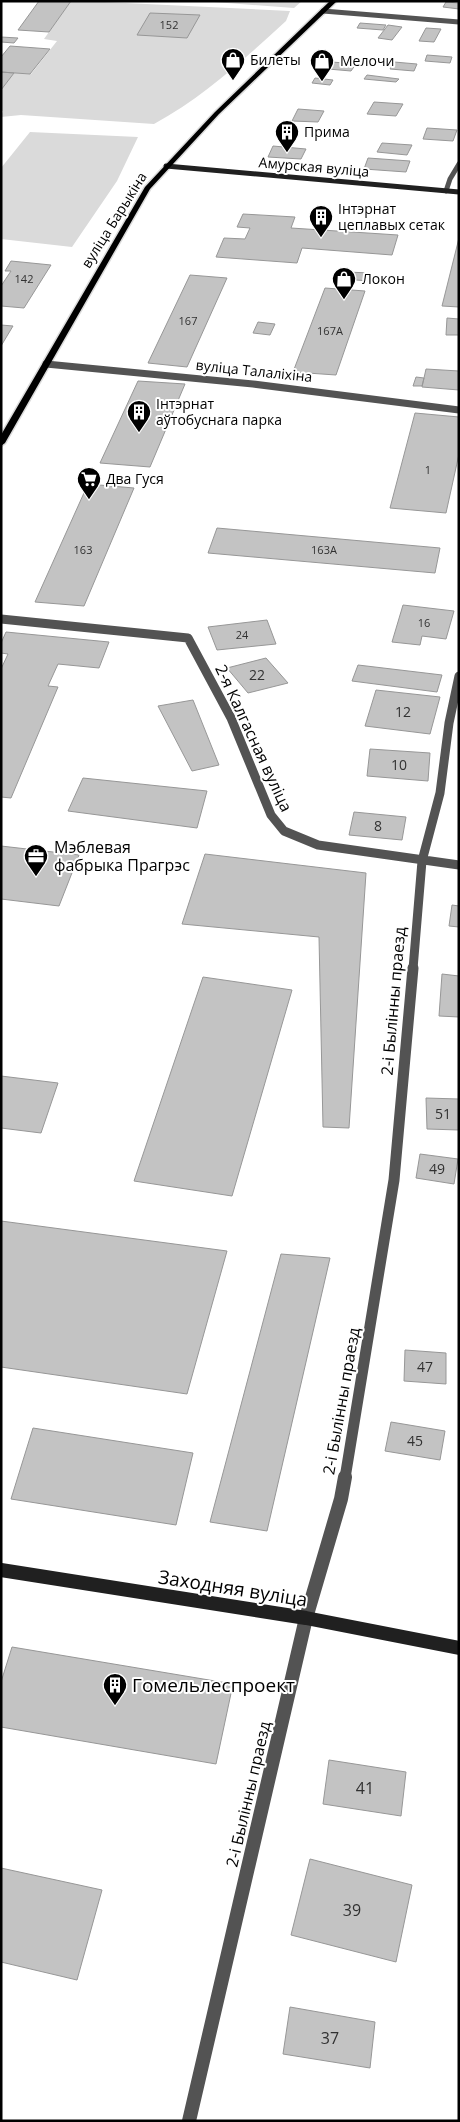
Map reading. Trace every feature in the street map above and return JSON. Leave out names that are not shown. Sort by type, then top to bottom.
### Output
[{"type":"main road","name":"вуліца Барыкіна","points":[[1,443],[147,188],[217,113],[334,1]]},
{"type":"street","points":[[323,11],[459,22]]},
{"type":"street","points":[[446,191],[450,179],[459,164]]},
{"type":"street","name":"Амурская вуліца","points":[[166,166],[459,192]]},
{"type":"street","name":"вуліца Талаліхіна","points":[[46,364],[207,378],[365,396],[459,410]]},
{"type":"street","name":"2-я Калгасная вуліца","points":[[1,619],[188,638],[231,718],[271,815],[284,831],[318,845],[459,865]]},
{"type":"street","name":"2-і Былінны праезд","points":[[189,2121],[306,1618],[341,1499],[394,1180],[422,861],[440,793],[449,723],[459,676]]},
{"type":"street","name":"Заходняя вуліца","points":[[1,1570],[306,1618],[459,1648]]},
{"type":"shaded area","points":[[71,1],[290,11],[286,21],[223,77],[190,102],[154,124],[21,115],[1,117],[3,111],[1,111],[1,90],[14,73],[31,74],[57,41],[44,39]]},
{"type":"shaded area","points":[[201,1],[302,1],[294,8]]},
{"type":"shaded area","points":[[30,132],[138,137],[117,181],[72,247],[1,239],[1,168]]},
{"type":"building","points":[[39,1],[71,1],[49,32],[18,30]]},
{"type":"building","points":[[446,2],[459,3],[459,9],[443,7]]},
{"type":"building","points":[[150,13],[200,15],[187,38],[137,35]]},
{"type":"building","points":[[360,23],[386,25],[383,30],[357,28]]},
{"type":"building","points":[[388,25],[402,27],[392,40],[378,38]]},
{"type":"building","points":[[426,28],[441,29],[434,42],[419,41]]},
{"type":"building","points":[[1,37],[18,38],[14,43],[1,42]]},
{"type":"building","points":[[10,46],[50,49],[30,74],[1,72],[1,57]]},
{"type":"building","points":[[427,55],[452,57],[450,63],[425,61]]},
{"type":"building","points":[[332,62],[356,64],[351,71],[328,69]]},
{"type":"building","points":[[394,62],[417,64],[414,71],[390,69]]},
{"type":"building","points":[[1,72],[14,73],[1,90]]},
{"type":"building","points":[[367,75],[399,79],[396,82],[364,79]]},
{"type":"building","name":"Мелочи","points":[[315,78],[333,80],[330,85],[312,83]]},
{"type":"building","points":[[374,102],[403,104],[396,116],[367,114]]},
{"type":"building","points":[[298,109],[324,111],[318,122],[292,121]]},
{"type":"building","points":[[427,128],[457,130],[453,141],[423,139]]},
{"type":"building","points":[[382,143],[412,145],[407,155],[377,152]]},
{"type":"building","name":"Прима","points":[[273,146],[306,149],[301,159],[268,157]]},
{"type":"building","points":[[368,158],[410,161],[406,172],[364,169]]},
{"type":"building","name":"Інтэрнат цеплавых сетак","points":[[243,214],[295,217],[291,228],[398,235],[392,255],[302,248],[297,263],[216,257],[224,238],[245,239],[250,228],[237,227]]},
{"type":"building","points":[[459,238],[459,307],[442,306]]},
{"type":"building","points":[[11,261],[51,265],[24,308],[1,306],[1,286],[11,271],[5,271]]},
{"type":"building","points":[[346,272],[371,273],[369,281],[343,279]]},
{"type":"building","points":[[190,275],[227,278],[187,367],[148,363]]},
{"type":"building","points":[[325,288],[365,291],[336,375],[293,372]]},
{"type":"building","points":[[447,318],[459,319],[459,335],[446,335]]},
{"type":"building","points":[[258,322],[275,324],[270,335],[253,333]]},
{"type":"building","points":[[1,325],[13,326],[1,346]]},
{"type":"building","points":[[426,369],[459,371],[459,390],[422,387]]},
{"type":"building","points":[[416,377],[424,378],[422,386],[413,386]]},
{"type":"building","name":"Інтэрнат аўтобуснага парка","points":[[138,381],[185,384],[150,467],[100,463]]},
{"type":"building","points":[[415,413],[459,417],[459,454],[446,513],[390,508]]},
{"type":"building","points":[[88,484],[134,488],[84,606],[35,602]]},
{"type":"building","points":[[217,528],[440,548],[435,573],[208,553]]},
{"type":"building","points":[[403,605],[454,611],[446,639],[422,636],[420,645],[392,642]]},
{"type":"building","points":[[267,620],[276,644],[217,650],[208,627]]},
{"type":"building","points":[[6,632],[109,642],[99,668],[58,664],[48,686],[58,687],[11,798],[1,797],[1,669],[8,654],[1,653],[1,643]]},
{"type":"building","points":[[266,658],[288,683],[248,693],[227,668]]},
{"type":"building","points":[[358,665],[442,675],[437,692],[352,681]]},
{"type":"building","points":[[376,690],[440,697],[430,734],[365,726]]},
{"type":"building","points":[[193,700],[219,765],[192,771],[158,706]]},
{"type":"building","points":[[370,749],[430,753],[428,781],[367,776]]},
{"type":"building","points":[[83,778],[207,791],[197,828],[68,811]]},
{"type":"building","points":[[354,812],[406,817],[402,840],[349,835]]},
{"type":"building","name":"Мэблевая фабрыка Прагрэс","points":[[1,846],[79,855],[59,906],[1,899]]},
{"type":"building","points":[[205,854],[366,873],[349,1128],[323,1127],[319,937],[182,924]]},
{"type":"building","points":[[452,905],[459,906],[459,927],[449,926]]},
{"type":"building","points":[[442,974],[459,976],[459,1017],[439,1016]]},
{"type":"building","points":[[203,977],[292,990],[232,1196],[134,1181]]},
{"type":"building","points":[[1,1076],[58,1083],[41,1133],[1,1128]]},
{"type":"building","points":[[426,1098],[459,1099],[459,1130],[427,1129]]},
{"type":"building","points":[[420,1154],[458,1159],[454,1184],[416,1178]]},
{"type":"building","points":[[1,1221],[227,1251],[187,1394],[1,1367]]},
{"type":"building","points":[[281,1254],[330,1258],[267,1531],[210,1522]]},
{"type":"building","points":[[405,1350],[446,1353],[446,1384],[404,1381]]},
{"type":"building","points":[[391,1422],[445,1431],[440,1460],[385,1451]]},
{"type":"building","points":[[33,1428],[193,1453],[176,1525],[11,1499]]},
{"type":"building","name":"Гомельлеспроект","points":[[12,1647],[233,1684],[216,1764],[1,1727],[1,1682]]},
{"type":"building","points":[[329,1760],[406,1772],[401,1816],[323,1804]]},
{"type":"building","points":[[310,1859],[412,1885],[396,1962],[291,1935]]},
{"type":"building","points":[[1,1868],[102,1890],[77,1980],[1,1962]]},
{"type":"building","points":[[290,2007],[375,2022],[370,2068],[283,2054]]},
{"type":"place","name":"Билеты","points":[[233,81]]},
{"type":"place","name":"Мелочи","points":[[322,82]]},
{"type":"place","name":"Прима","points":[[287,153]]},
{"type":"place","name":"Інтэрнат цеплавых сетак","points":[[321,238]]},
{"type":"place","name":"Локон","points":[[344,300]]},
{"type":"place","name":"Інтэрнат аўтобуснага парка","points":[[139,433]]},
{"type":"place","name":"Два Гуся","points":[[89,500]]},
{"type":"place","name":"Мэблевая фабрыка Прагрэс","points":[[36,877]]},
{"type":"place","name":"Гомельлеспроект","points":[[115,1706]]}]
